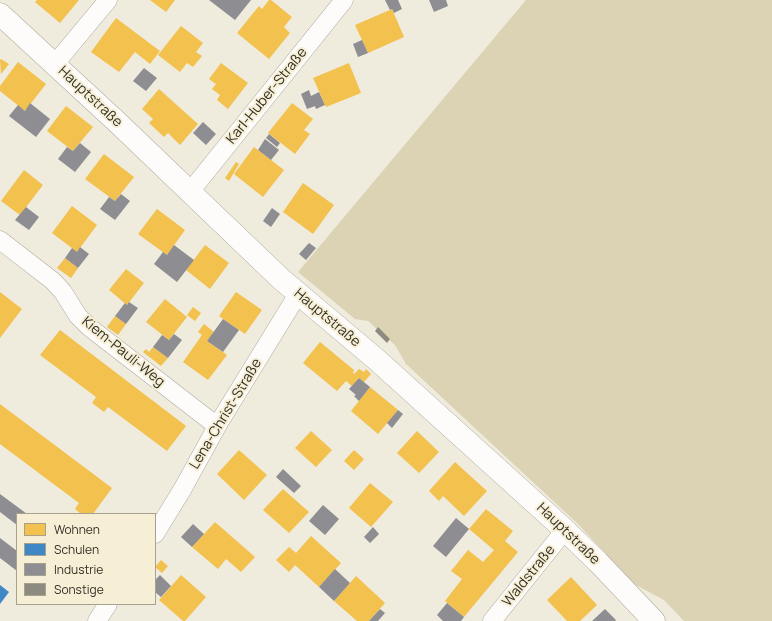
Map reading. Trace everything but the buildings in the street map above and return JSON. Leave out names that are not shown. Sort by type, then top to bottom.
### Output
[{"type":"street","points":[[54,65],[108,0]]},
{"type":"street","name":"Karl-Huber-Straße","points":[[189,192],[344,0]]},
{"type":"street","name":"Hauptstraße","points":[[0,14],[117,122],[298,294],[377,360],[565,530],[598,562],[654,621]]},
{"type":"street","name":"Kiem-Pauli-Weg","points":[[0,240],[53,281],[63,292],[78,316],[90,327],[217,426]]},
{"type":"street","name":"Lena-Christ-Straße","points":[[156,532],[182,490],[217,426],[298,294]]},
{"type":"street","name":"Waldstraße","points":[[492,621],[565,530]]},
{"type":"street","points":[[97,621],[107,605]]},
{"type":"shaded area","points":[[526,0],[772,0],[772,621],[684,621],[664,600],[634,584],[578,524],[406,364],[395,345],[368,321],[355,319],[298,272]]}]
